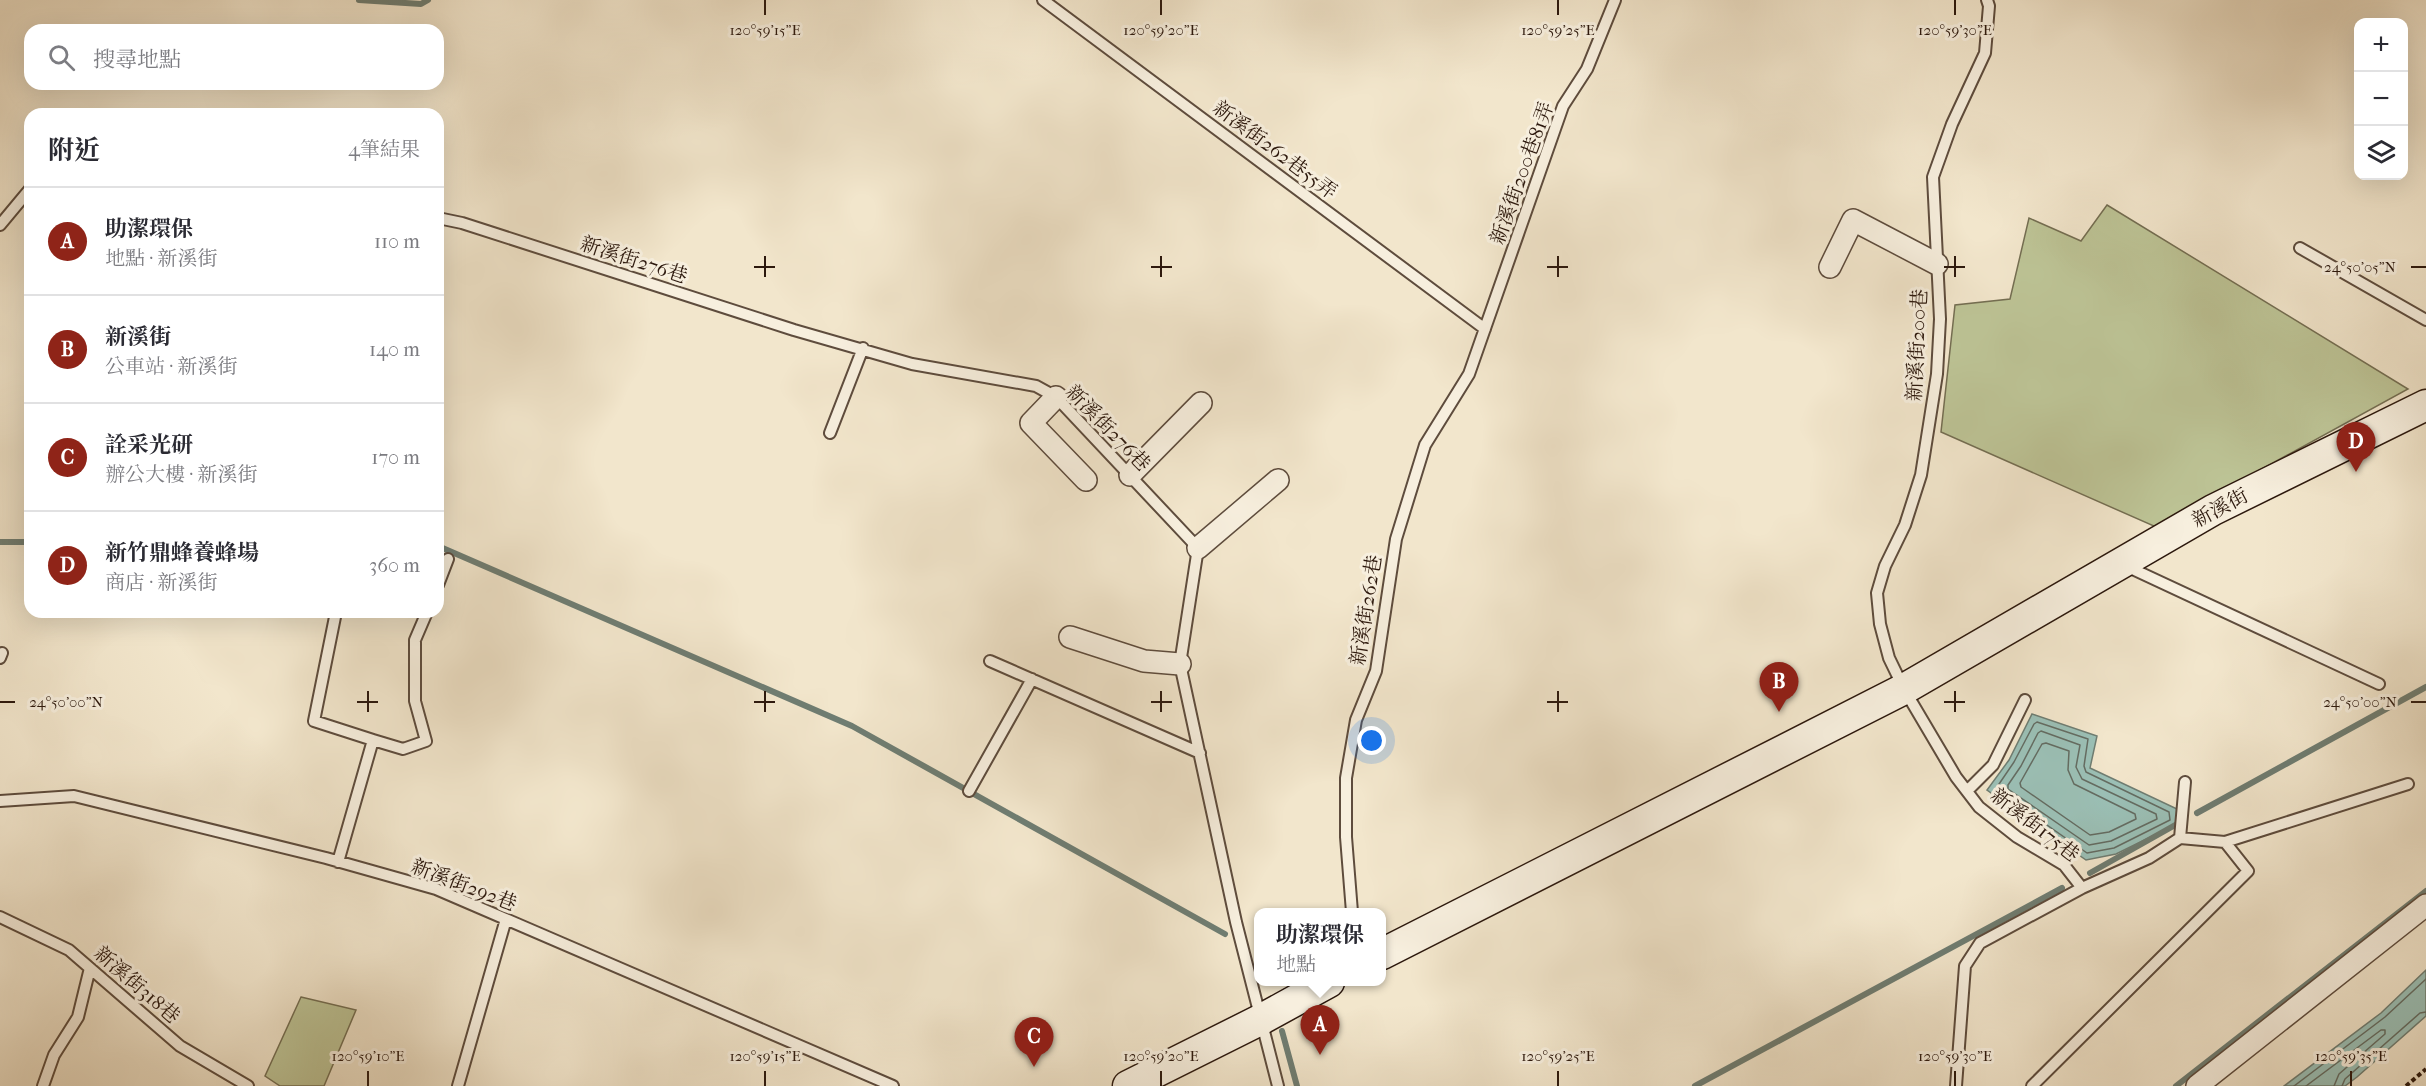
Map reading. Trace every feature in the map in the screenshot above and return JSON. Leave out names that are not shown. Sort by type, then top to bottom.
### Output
[{"type":"street","points":[[1830,267],[1852,220],[1937,264]]},
{"type":"street","points":[[1056,397],[1031,423],[1086,480]]},
{"type":"street","points":[[1130,475],[1201,403]]},
{"type":"street","name":"新溪街","points":[[1386,952],[1904,689],[2213,510],[2426,405]]},
{"type":"street","points":[[1198,548],[1278,480]]},
{"type":"street","points":[[1070,637],[1144,661],[1180,664]]},
{"type":"street","points":[[2197,1086],[2426,905]]},
{"type":"street","points":[[1128,1086],[1260,1020],[1320,986]]},
{"type":"lane","name":"新溪街262巷55弄","points":[[1043,0],[1485,329]]},
{"type":"lane","name":"新溪街200巷81弄","points":[[1485,329],[1563,106],[1587,69],[1615,0]]},
{"type":"lane","name":"新溪街200巷","points":[[1904,689],[1889,658],[1880,624],[1877,593],[1885,566],[1905,525],[1921,475],[1937,374],[1940,319],[1933,177],[1952,124],[1985,53],[1990,2]]},
{"type":"lane","points":[[0,225],[24,196]]},
{"type":"lane","name":"新溪街276巷","points":[[444,219],[462,223],[794,330],[912,364],[1036,386],[1056,397],[1198,548]]},
{"type":"lane","points":[[2300,248],[2426,320]]},
{"type":"lane","name":"新溪街262巷","points":[[1352,908],[1346,837],[1346,778],[1356,720],[1376,671],[1396,539],[1425,445],[1469,374],[1485,329]]},
{"type":"lane","points":[[830,432],[862,348]]},
{"type":"lane","points":[[1198,548],[1180,664],[1260,1020],[1278,1086]]},
{"type":"lane","points":[[444,569],[448,559]]},
{"type":"lane","points":[[2121,564],[2379,684]]},
{"type":"lane","points":[[335,618],[314,721],[404,749],[426,741],[415,701],[416,640],[425,618]]},
{"type":"lane","points":[[990,661],[1200,753]]},
{"type":"lane","points":[[969,791],[1032,679]]},
{"type":"lane","name":"新溪街175巷","points":[[1904,689],[1956,777],[1979,807],[2017,837],[2064,865],[2082,888],[1980,943],[1965,966],[1956,1086]]},
{"type":"lane","points":[[1967,791],[1993,765],[2025,700]]},
{"type":"lane","points":[[338,862],[373,740]]},
{"type":"lane","points":[[2180,838],[2185,782]]},
{"type":"lane","points":[[2082,888],[2149,858],[2180,838],[2225,842],[2408,784]]},
{"type":"lane","name":"新溪街292巷","points":[[0,801],[74,796],[436,889],[892,1086]]},
{"type":"lane","points":[[2032,1086],[2248,871],[2225,842]]},
{"type":"lane","name":"新溪街318巷","points":[[0,916],[69,950],[180,1046],[248,1086]]},
{"type":"lane","points":[[458,1086],[506,919]]},
{"type":"lane","points":[[44,1086],[54,1055],[78,1017],[90,968]]},
{"type":"path","points":[[2406,1086],[2426,1068]]},
{"type":"green space","points":[[2107,205],[2408,389],[2156,527],[1941,432],[1955,305],[2010,299],[2029,218],[2081,241]]},
{"type":"green space","points":[[301,997],[356,1010],[324,1086],[280,1086],[265,1076]]},
{"type":"water","points":[[2032,714],[2097,736],[2090,768],[2177,809],[2177,824],[2116,854],[2086,860],[1987,790],[2009,760]]},
{"type":"water","points":[[2426,970],[2426,1016],[2357,1077],[2345,1086],[2284,1086],[2381,1013]]},
{"type":"waterway","points":[[359,0],[421,4],[428,0]]},
{"type":"waterway","points":[[0,542],[24,542]]},
{"type":"waterway","points":[[444,549],[852,726],[1225,934]]},
{"type":"waterway","points":[[2197,813],[2426,687]]},
{"type":"waterway","points":[[2090,873],[2177,824]]},
{"type":"waterway","points":[[1695,1086],[2062,888]]},
{"type":"waterway","points":[[2176,1086],[2426,891]]},
{"type":"waterway","points":[[1282,1031],[1297,1086]]},
{"type":"place","name":"新竹鼎蜂養蜂場","points":[[2356,472]]},
{"type":"place","name":"新溪街","points":[[1779,712]]},
{"type":"place","name":"助潔環保","points":[[1320,1055]]},
{"type":"place","name":"詮采光研","points":[[1034,1067]]}]
